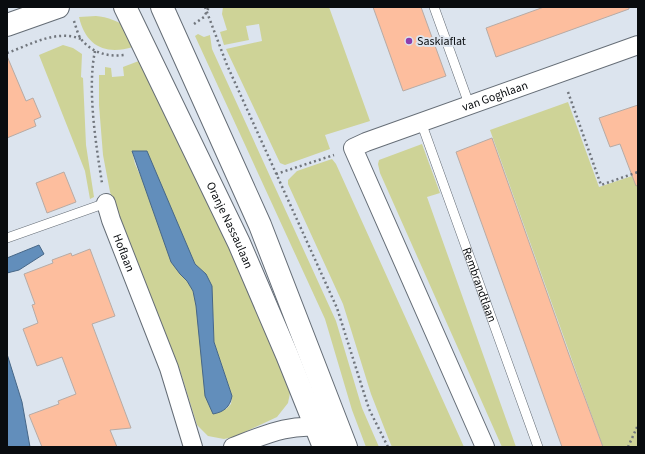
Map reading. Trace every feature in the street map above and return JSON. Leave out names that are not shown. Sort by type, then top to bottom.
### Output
[{"type":"main road","name":"Oranje Nassaulaan","points":[[125,7],[239,243],[287,355],[324,447]]},
{"type":"main road","points":[[162,7],[260,225],[343,439]]},
{"type":"main road","points":[[7,25],[66,12]]},
{"type":"street","name":"van Goghlaan","points":[[353,148],[469,104],[638,45]]},
{"type":"street","points":[[353,148],[485,447]]},
{"type":"street","name":"Hoflaan","points":[[106,203],[169,368],[193,447]]},
{"type":"street","points":[[233,447],[279,430],[316,426],[343,439]]},
{"type":"lane","points":[[434,7],[469,104]]},
{"type":"lane","name":"Rembrandtlaan","points":[[421,122],[538,447]]},
{"type":"lane","points":[[7,238],[106,203]]},
{"type":"path","points":[[205,7],[227,65],[337,308],[369,409],[388,447]]},
{"type":"path","points":[[192,25],[201,20],[209,7]]},
{"type":"path","points":[[66,12],[80,39]]},
{"type":"path","points":[[7,53],[59,35],[72,36],[80,39],[95,51],[106,55],[115,56],[129,54]]},
{"type":"path","points":[[95,51],[93,73],[94,110],[97,149],[106,203]]},
{"type":"path","points":[[561,73],[601,185],[638,172]]},
{"type":"path","points":[[276,174],[353,148]]},
{"type":"path","points":[[628,447],[638,425]]},
{"type":"green space","points":[[223,7],[329,7],[370,121],[325,135],[330,149],[285,165],[280,163],[226,49],[262,41],[259,24],[246,26],[249,40],[224,45],[220,32],[227,30],[222,14]]},
{"type":"green space","points":[[96,16],[118,22],[122,25],[129,33],[133,47],[114,50],[106,49],[92,42],[82,27],[79,17]]},
{"type":"green space","points":[[198,34],[204,37],[210,35],[212,49],[336,321],[362,408],[379,447],[366,447],[352,410],[325,319],[195,36]]},
{"type":"green space","points":[[63,45],[73,48],[82,54],[81,77],[83,78],[86,145],[94,197],[90,199],[85,171],[39,55]]},
{"type":"green space","points":[[144,59],[205,186],[291,388],[288,403],[277,417],[234,437],[224,439],[208,436],[197,425],[180,370],[110,192],[103,155],[99,105],[99,75],[105,75],[105,67],[111,68],[112,77],[124,76],[123,67]],"holes":[[[132,151],[183,237],[195,264],[206,274],[214,320],[214,342],[232,396],[231,404],[226,409],[193,291],[135,164]]]},
{"type":"green space","points":[[568,102],[599,187],[638,174],[638,447],[603,447],[490,130]]},
{"type":"green space","points":[[422,144],[440,193],[427,197],[516,447],[502,447],[380,173],[378,164],[379,160]]},
{"type":"green space","points":[[332,159],[336,164],[464,447],[392,447],[371,394],[343,304],[288,184],[288,180],[297,171]]},
{"type":"water","points":[[132,151],[147,151],[195,264],[206,274],[212,286],[214,342],[232,396],[228,406],[217,413],[213,414],[205,396],[196,306],[193,291],[187,281],[171,262]]},
{"type":"water","points":[[39,245],[44,254],[19,270],[7,273],[7,258]]},
{"type":"water","points":[[7,354],[22,402],[30,447],[7,447]]},
{"type":"building","name":"Saskiaflat","points":[[373,7],[421,7],[446,76],[403,91]]},
{"type":"building","points":[[544,7],[629,7],[629,9],[496,57],[486,28]]},
{"type":"building","points":[[7,56],[26,101],[33,98],[41,117],[34,120],[36,126],[7,138]]},
{"type":"building","points":[[638,105],[638,185],[636,186],[620,144],[610,147],[599,118]]},
{"type":"building","points":[[492,138],[603,447],[562,447],[456,152]]},
{"type":"building","points":[[64,172],[76,202],[47,213],[36,183]]},
{"type":"building","points":[[90,249],[115,316],[92,324],[131,428],[110,430],[117,447],[42,447],[29,415],[59,404],[58,401],[76,394],[62,357],[37,366],[23,329],[38,323],[32,305],[35,304],[24,274],[53,263],[52,260],[71,253],[72,256]]},
{"type":"place","name":"Saskiaflat","points":[[409,41]]}]
